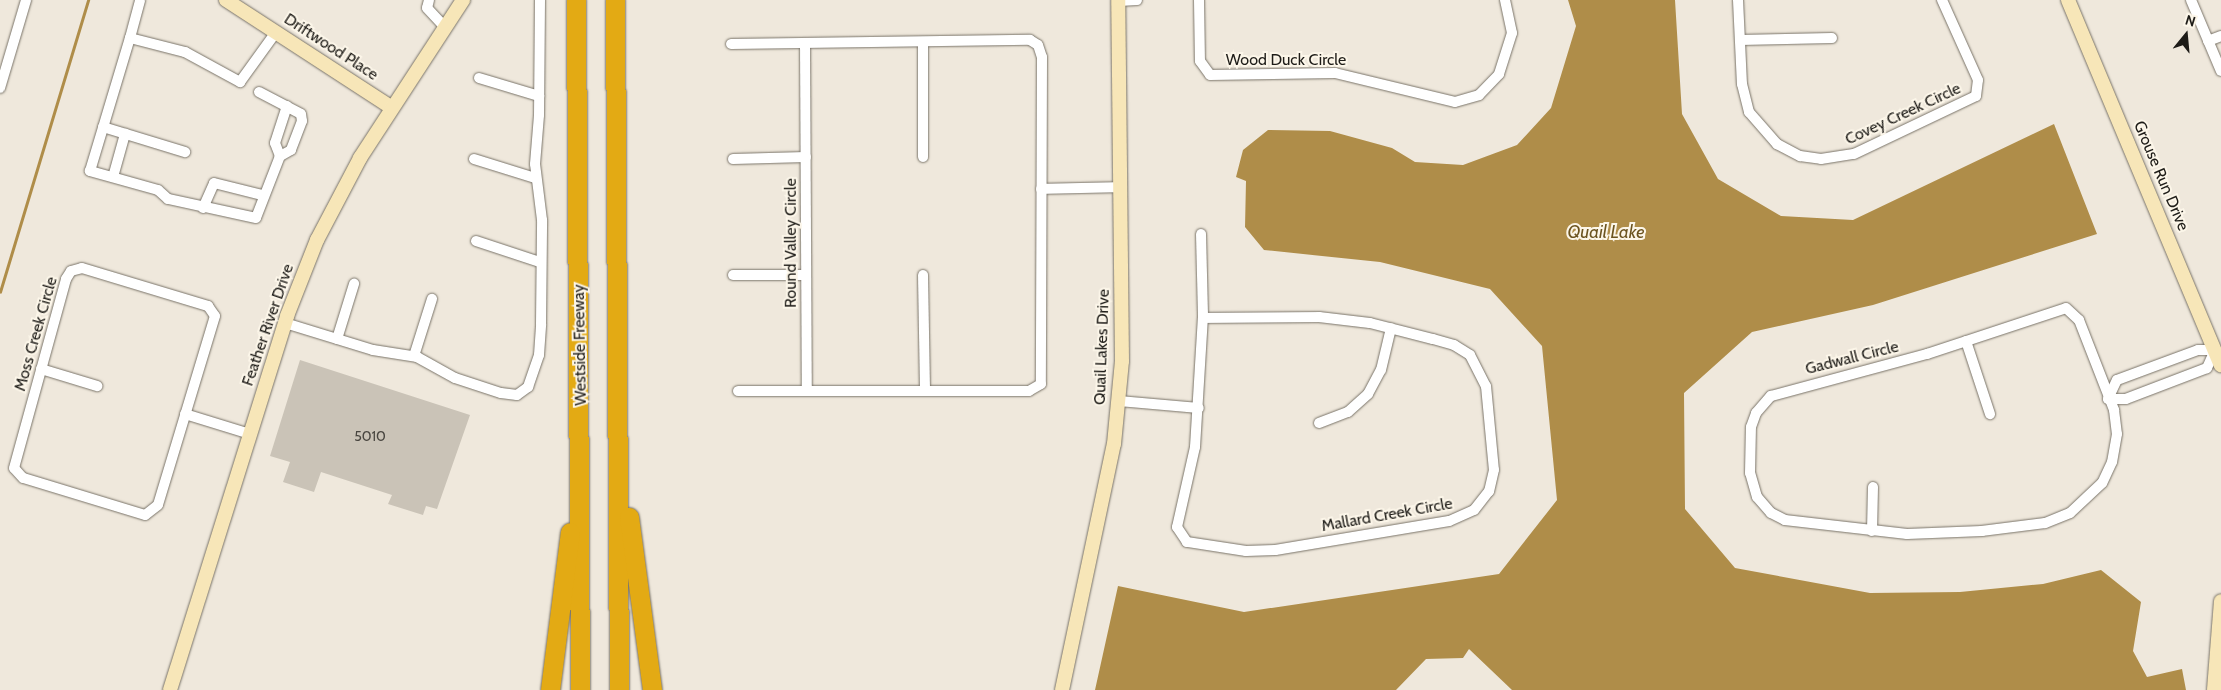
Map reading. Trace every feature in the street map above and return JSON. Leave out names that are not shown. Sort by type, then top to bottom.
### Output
[{"type":"highway","name":"Westside Freeway","points":[[576,0],[581,495],[580,690]]},
{"type":"highway","points":[[616,0],[619,690]]},
{"type":"highway","points":[[618,434],[652,690]]},
{"type":"highway","points":[[550,690],[571,522],[581,495]]},
{"type":"street","points":[[0,88],[26,0]]},
{"type":"street","points":[[140,0],[90,171],[203,208],[220,207],[256,218],[262,194],[269,187],[280,156],[275,143],[287,106]]},
{"type":"street","name":"Driftwood Place","points":[[226,0],[392,108]]},
{"type":"street","points":[[429,0],[427,8],[445,27]]},
{"type":"street","name":"Feather River Drive","points":[[170,690],[285,323],[334,206],[392,108],[463,0]]},
{"type":"street","points":[[285,323],[337,339],[414,356],[455,378],[501,393],[522,393],[528,387],[539,355],[542,220],[536,178],[540,0]]},
{"type":"street","points":[[1118,0],[1137,0]]},
{"type":"street","name":"Quail Lakes Drive","points":[[1062,690],[1114,449],[1119,401],[1122,187],[1118,0]]},
{"type":"street","name":"Wood Duck Circle","points":[[1199,0],[1200,61],[1210,75],[1349,75],[1455,102],[1479,95],[1499,74],[1512,33],[1505,0]]},
{"type":"street","name":"Covey Creek Circle","points":[[1738,0],[1743,94],[1761,130],[1777,144],[1800,156],[1840,158],[1976,96],[1978,80],[1942,0]]},
{"type":"street","name":"Grouse Run Drive","points":[[2068,0],[2221,365]]},
{"type":"street","points":[[2191,0],[2221,72]]},
{"type":"street","points":[[130,38],[185,52],[240,82],[276,32]]},
{"type":"street","points":[[2208,41],[2221,36]]},
{"type":"street","points":[[1740,40],[1832,38]]},
{"type":"street","points":[[731,44],[1030,40],[1038,45],[1042,57],[1041,384],[1029,390],[738,391]]},
{"type":"street","points":[[923,42],[924,157]]},
{"type":"street","name":"Round Valley Circle","points":[[805,43],[807,390]]},
{"type":"street","points":[[479,78],[539,96]]},
{"type":"street","points":[[259,92],[301,114],[302,121],[291,150],[280,156]]},
{"type":"street","points":[[103,127],[185,152]]},
{"type":"street","points":[[113,177],[125,134]]},
{"type":"street","points":[[733,160],[806,156]]},
{"type":"street","points":[[474,159],[536,178]]},
{"type":"street","points":[[203,208],[214,183],[262,194]]},
{"type":"street","points":[[1041,189],[1122,187]]},
{"type":"street","name":"Mallard Creek Circle","points":[[1201,234],[1203,318],[1199,408],[1192,466],[1178,528],[1187,542],[1246,551],[1274,550],[1467,515],[1480,504],[1493,478],[1482,372],[1470,355],[1454,345],[1391,328],[1319,317],[1203,318]]},
{"type":"street","points":[[476,241],[540,262]]},
{"type":"street","name":"Moss Creek Circle","points":[[87,268],[212,310],[215,322],[185,414],[158,505],[151,513],[139,514],[23,478],[17,474],[13,462],[68,276],[76,269],[87,268]]},
{"type":"street","points":[[733,275],[806,275]]},
{"type":"street","points":[[923,275],[925,389]]},
{"type":"street","points":[[337,339],[354,284]]},
{"type":"street","points":[[414,356],[432,300]]},
{"type":"street","name":"Gadwall Circle","points":[[2060,309],[2070,310],[2079,320],[2116,422],[2112,462],[2096,492],[2070,513],[2045,523],[1982,531],[1932,534],[1872,531],[1785,520],[1762,504],[1750,473],[1750,434],[1756,413],[1779,392],[1966,341],[2060,309]]},
{"type":"street","points":[[1318,422],[1348,412],[1368,394],[1381,370],[1391,328]]},
{"type":"street","points":[[1966,341],[1990,414]]},
{"type":"street","points":[[2198,350],[2215,350],[2207,368],[2126,399],[2108,398],[2117,380],[2198,350]]},
{"type":"street","points":[[41,369],[97,386]]},
{"type":"street","points":[[1119,401],[1199,408]]},
{"type":"street","points":[[185,414],[250,434]]},
{"type":"street","points":[[1872,531],[1873,487]]},
{"type":"street","points":[[2214,690],[2221,601]]},
{"type":"water","name":"Quail Lake","points":[[1568,0],[1675,0],[1682,114],[1718,179],[1781,216],[1853,220],[2054,124],[2097,234],[1873,305],[1752,332],[1684,393],[1685,509],[1735,568],[1870,593],[1960,592],[2043,584],[2101,570],[2141,602],[2133,651],[2147,677],[2182,669],[2186,690],[1512,690],[1469,649],[1463,658],[1426,659],[1396,690],[1095,690],[1118,586],[1244,612],[1499,574],[1557,500],[1542,346],[1490,289],[1380,262],[1264,250],[1245,227],[1246,181],[1236,177],[1243,150],[1268,130],[1330,131],[1392,148],[1415,162],[1463,165],[1517,145],[1551,108],[1576,26]]},
{"type":"building","points":[[300,360],[470,415],[437,509],[426,506],[423,515],[388,504],[392,495],[321,472],[314,492],[283,482],[290,462],[270,456]]},
{"type":"waterway","points":[[0,292],[88,0]]}]
